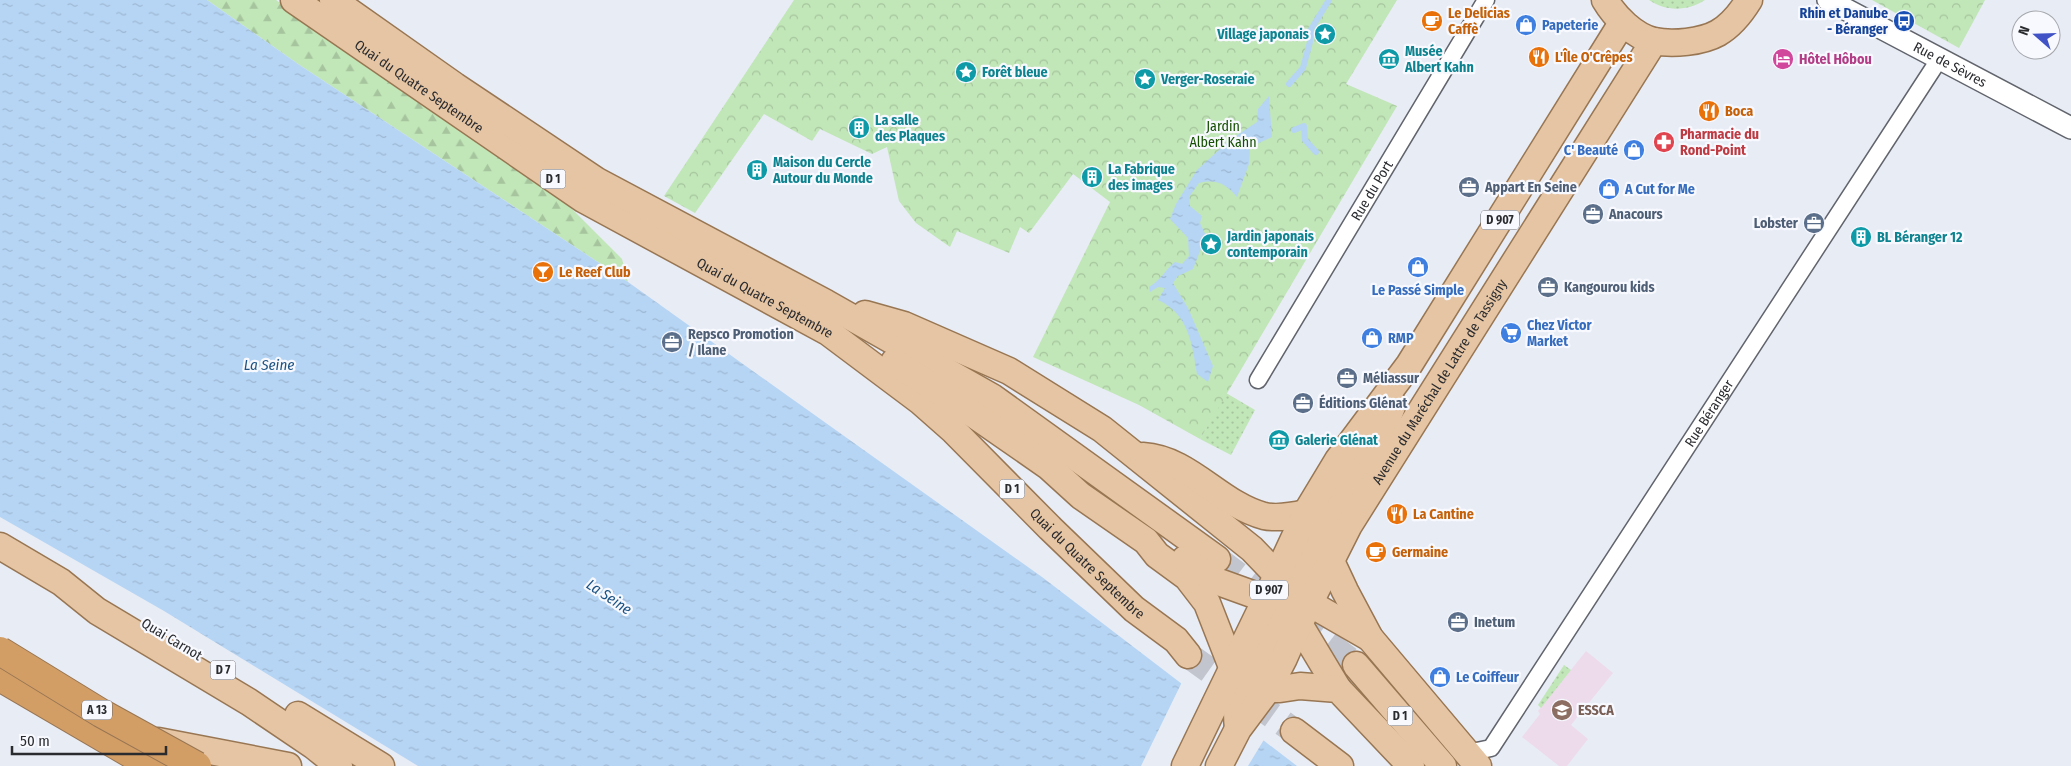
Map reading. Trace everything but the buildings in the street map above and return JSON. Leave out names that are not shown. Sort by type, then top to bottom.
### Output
[{"type":"highway","name":"A 13","points":[[0,652],[101,713],[196,766]]},
{"type":"highway","name":"A 13","points":[[0,677],[152,766]]},
{"type":"main road","name":"Quai du Quatre Septembre","points":[[294,0],[583,199],[828,332],[920,401],[954,431],[1057,535],[1134,609],[1176,640],[1188,655]]},
{"type":"main road","name":"Quai du Quatre Septembre","points":[[333,0],[455,86],[597,181],[826,303],[992,397],[1217,559]]},
{"type":"main road","points":[[1605,0],[1622,23],[1654,41],[1691,42],[1718,33],[1739,16],[1749,0]]},
{"type":"main road","name":"Avenue du Maréchal de Lattre de Tassigny","points":[[1238,729],[1268,689],[1284,658],[1290,607],[1276,574],[1306,513],[1338,460],[1409,365],[1622,23]]},
{"type":"main road","name":"Avenue du Maréchal de Lattre de Tassigny","points":[[1185,766],[1232,667],[1290,607],[1330,559],[1349,525],[1654,41]]},
{"type":"main road","points":[[826,303],[904,325],[1009,371],[1102,429],[1252,548],[1276,574]]},
{"type":"main road","points":[[828,332],[868,348],[928,383],[1048,466],[1081,496],[1146,541],[1157,555],[1187,577],[1204,597],[1232,667]]},
{"type":"main road","points":[[1238,729],[1237,703],[1290,607],[1336,505],[1380,437],[1409,365]]},
{"type":"main road","points":[[1135,455],[1158,457],[1174,463],[1236,503],[1264,516],[1286,516],[1306,513]]},
{"type":"main road","points":[[1146,541],[1164,545],[1216,582],[1363,634]]},
{"type":"main road","name":"Quai Carnot","points":[[0,546],[61,582],[107,601],[381,766]]},
{"type":"main road","points":[[1330,559],[1363,634],[1473,760]]},
{"type":"main road","name":"Quai Carnot","points":[[61,582],[97,611],[249,702],[314,746],[339,766]]},
{"type":"main road","points":[[1290,607],[1338,689],[1411,766]]},
{"type":"main road","points":[[1322,662],[1324,649],[1328,642],[1363,634]]},
{"type":"main road","points":[[0,659],[182,766]]},
{"type":"main road","name":"D 1","points":[[1356,665],[1443,766]]},
{"type":"main road","points":[[1268,689],[1280,690],[1300,686],[1323,686],[1338,689]]},
{"type":"main road","name":"D 907","points":[[1219,766],[1238,729]]},
{"type":"main road","points":[[1294,731],[1340,766]]},
{"type":"main road","points":[[128,735],[288,766]]},
{"type":"street","name":"Rue du Port","points":[[1258,380],[1486,0]]},
{"type":"street","name":"Rue de Sèvres","points":[[1828,0],[2071,128]]},
{"type":"street","name":"Rue Béranger","points":[[1473,760],[1491,748],[1940,58]]},
{"type":"shaded area","name":"ESSCA","points":[[1586,651],[1613,673],[1571,725],[1588,739],[1567,766],[1559,766],[1522,737],[1540,714],[1538,711]]},
{"type":"green space","points":[[207,0],[276,0],[457,129],[562,199],[622,259],[628,282],[298,64]]},
{"type":"green space","name":"Jardin Albert Kahn","points":[[794,0],[1397,0],[1346,84],[1397,106],[1200,439],[1139,405],[1033,357],[1110,202],[1073,174],[1029,233],[1020,227],[1009,253],[957,231],[950,247],[916,223],[899,201],[887,147],[872,154],[820,129],[812,141],[764,114],[695,213],[664,196]]},
{"type":"green space","points":[[1649,0],[1705,0],[1698,4],[1677,9],[1663,7]]},
{"type":"green space","points":[[1872,0],[1985,0],[1959,48]]},
{"type":"green space","points":[[1226,393],[1255,410],[1231,455],[1200,439]]},
{"type":"green space","points":[[1564,665],[1571,670],[1541,708],[1538,705]]},
{"type":"water","name":"La Seine","points":[[0,0],[207,0],[298,64],[628,282],[1042,577],[1182,684],[1297,766],[418,766],[164,611],[0,517]]},
{"type":"water","points":[[1269,96],[1272,137],[1250,147],[1249,164],[1237,197],[1224,185],[1210,182],[1199,183],[1189,197],[1190,206],[1202,216],[1200,223],[1206,236],[1193,269],[1178,276],[1173,283],[1188,308],[1213,366],[1208,382],[1197,374],[1191,341],[1183,322],[1176,313],[1158,300],[1165,288],[1158,287],[1150,292],[1149,287],[1175,262],[1182,264],[1189,256],[1188,238],[1170,219],[1176,204],[1197,170],[1230,140],[1257,122],[1258,109]]},
{"type":"pier","points":[[1181,681],[1265,738],[1248,766],[1141,766]]},
{"type":"waterway","points":[[1289,84],[1303,68],[1310,42],[1310,31],[1329,0]]},
{"type":"waterway","points":[[1294,130],[1304,126],[1305,140],[1316,152]]},
{"type":"tunnel","points":[[1217,559],[1266,596]]},
{"type":"tunnel","points":[[1297,620],[1356,665]]},
{"type":"tunnel","points":[[1188,655],[1294,731]]},
{"type":"place","name":"Le Delicias Caffè","points":[[1432,21]]},
{"type":"place","name":"Rhin et Danube - Béranger","points":[[1904,21]]},
{"type":"place","name":"Papeterie","points":[[1526,25]]},
{"type":"place","name":"Village japonais","points":[[1325,34]]},
{"type":"place","name":"L'Île O'Crêpes","points":[[1539,57]]},
{"type":"place","name":"Musée Albert Kahn","points":[[1389,59]]},
{"type":"place","name":"Hôtel Hôbou","points":[[1783,59]]},
{"type":"place","name":"Forêt bleue","points":[[966,72]]},
{"type":"place","name":"Verger-Roseraie","points":[[1145,79]]},
{"type":"place","name":"Boca","points":[[1709,111]]},
{"type":"place","name":"La salle des Plaques","points":[[859,128]]},
{"type":"place","name":"Pharmacie du Rond-Point","points":[[1664,142]]},
{"type":"place","name":"C' Beauté","points":[[1634,150]]},
{"type":"place","name":"Maison du Cercle Autour du Monde","points":[[757,170]]},
{"type":"place","name":"La Fabrique des images","points":[[1092,177]]},
{"type":"place","name":"Appart En Seine","points":[[1469,187]]},
{"type":"place","name":"A Cut for Me","points":[[1609,189]]},
{"type":"place","name":"Anacours","points":[[1593,214]]},
{"type":"place","name":"Lobster","points":[[1814,223]]},
{"type":"place","name":"BL Béranger 12","points":[[1861,237]]},
{"type":"place","name":"Jardin japonais contemporain","points":[[1211,244]]},
{"type":"place","name":"Le Passé Simple","points":[[1418,267]]},
{"type":"place","name":"Le Reef Club","points":[[543,272]]},
{"type":"place","name":"Kangourou kids","points":[[1548,287]]},
{"type":"place","name":"Chez Victor Market","points":[[1511,333]]},
{"type":"place","name":"RMP","points":[[1372,338]]},
{"type":"place","name":"Repsco Promotion / Ilane","points":[[672,342]]},
{"type":"place","name":"Méliassur","points":[[1347,378]]},
{"type":"place","name":"Éditions Glénat","points":[[1303,403]]},
{"type":"place","name":"Galerie Glénat","points":[[1279,440]]},
{"type":"place","name":"La Cantine","points":[[1397,514]]},
{"type":"place","name":"Germaine","points":[[1376,552]]},
{"type":"place","name":"Inetum","points":[[1458,622]]},
{"type":"place","name":"Le Coiffeur","points":[[1440,677]]},
{"type":"place","name":"ESSCA","points":[[1562,710]]}]
